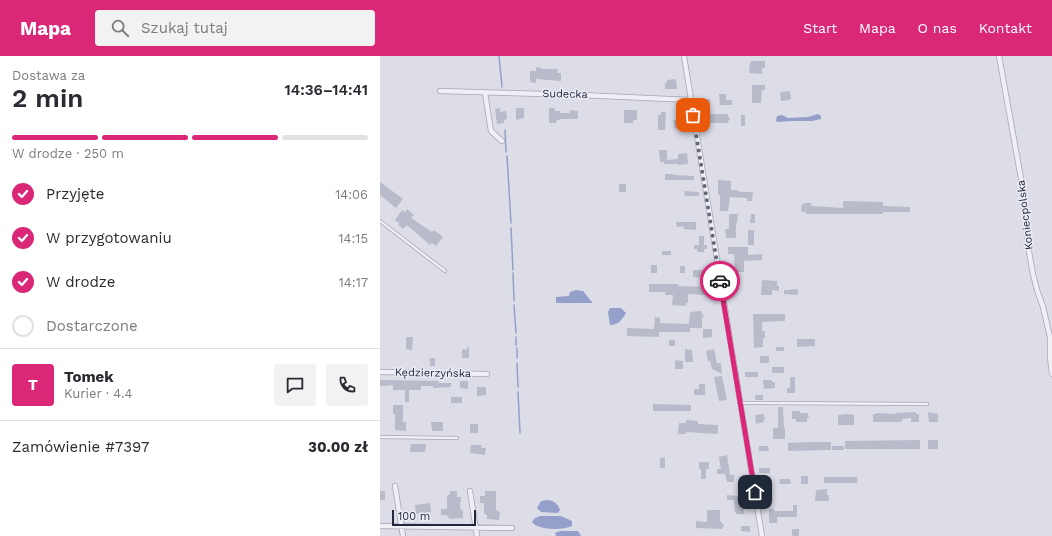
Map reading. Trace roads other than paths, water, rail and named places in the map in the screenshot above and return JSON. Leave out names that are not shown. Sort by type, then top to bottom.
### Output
[{"type":"street","points":[[684,56],[762,536]]},
{"type":"street","name":"Koniecpolska","points":[[999,56],[1022,184],[1033,274],[1050,337],[1052,374]]},
{"type":"street","name":"Sudecka","points":[[440,92],[581,95],[691,100]]},
{"type":"street","points":[[485,93],[492,131],[502,141]]},
{"type":"street","name":"Kędzierzyńska","points":[[380,372],[487,374]]},
{"type":"street","points":[[395,486],[403,536]]},
{"type":"street","points":[[470,491],[477,536]]},
{"type":"street","points":[[380,526],[512,528]]},
{"type":"lane","points":[[380,221],[445,270]]},
{"type":"lane","points":[[740,403],[927,404]]},
{"type":"lane","points":[[380,437],[457,438]]},
{"type":"water","points":[[818,114],[821,116],[821,119],[812,121],[777,122],[776,120],[777,116],[782,115],[788,118],[808,117]]},
{"type":"water","points":[[576,290],[583,291],[592,303],[556,303],[556,297],[569,296],[570,292]]},
{"type":"water","points":[[610,308],[621,308],[626,313],[620,322],[613,325],[610,325],[608,312]]},
{"type":"water","points":[[548,500],[557,504],[560,510],[558,513],[541,512],[537,508],[541,501]]},
{"type":"water","points":[[540,516],[561,516],[572,521],[572,526],[557,529],[540,527],[532,522],[535,518]]},
{"type":"water","points":[[560,531],[578,531],[581,536],[556,536],[555,533]]},
{"type":"waterway","points":[[499,56],[502,87]]},
{"type":"waterway","points":[[505,130],[506,152]]},
{"type":"waterway","points":[[507,156],[511,223]]},
{"type":"waterway","points":[[511,228],[513,270]]},
{"type":"waterway","points":[[513,273],[514,301]]},
{"type":"waterway","points":[[514,305],[516,333]]},
{"type":"waterway","points":[[516,337],[516,345]]},
{"type":"waterway","points":[[517,348],[517,358]]},
{"type":"waterway","points":[[517,363],[518,387]]},
{"type":"waterway","points":[[518,392],[520,433]]}]
